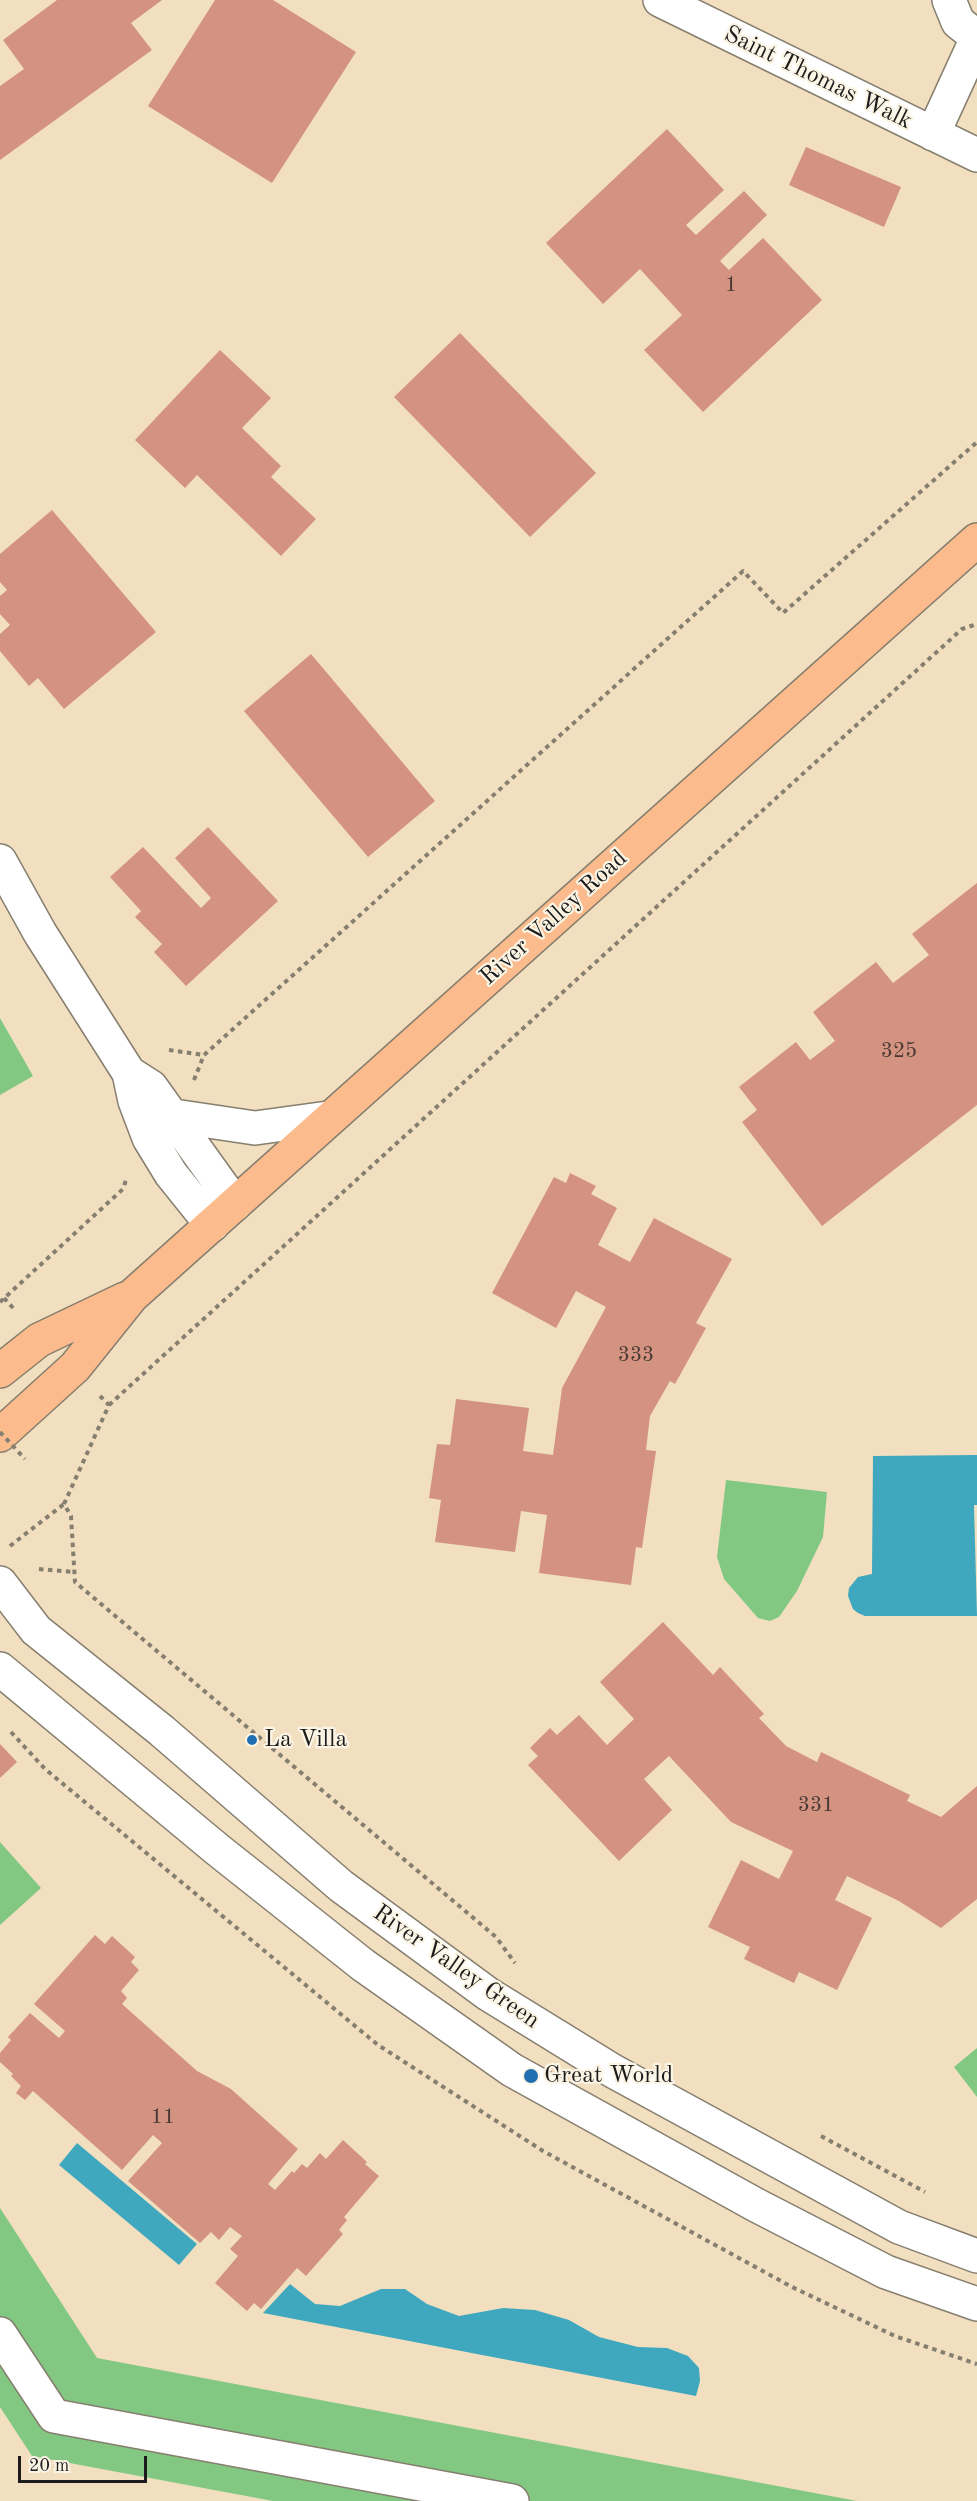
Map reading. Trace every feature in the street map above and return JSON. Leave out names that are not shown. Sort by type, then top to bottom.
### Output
[{"type":"main road","name":"River Valley Road","points":[[0,1433],[75,1367],[132,1296],[328,1118],[977,540]]},
{"type":"main road","name":"River Valley Road","points":[[0,1371],[39,1340],[132,1296]]},
{"type":"street","name":"Saint Thomas Walk","points":[[660,0],[977,155]]},
{"type":"street","points":[[933,134],[977,38],[958,22],[949,0]]},
{"type":"street","points":[[0,861],[40,933],[129,1073],[135,1101],[149,1138],[171,1174],[223,1214]]},
{"type":"street","points":[[129,1073],[152,1087],[174,1116],[223,1214]]},
{"type":"street","points":[[174,1116],[255,1128],[328,1118]]},
{"type":"street","name":"River Valley Green","points":[[0,1583],[36,1630],[162,1731],[342,1886],[488,1994],[613,2071],[899,2227],[977,2256]]},
{"type":"street","name":"River Valley Green","points":[[0,1669],[218,1850],[363,1965],[512,2070],[756,2205],[886,2272],[977,2304]]},
{"type":"street","points":[[0,2334],[54,2416],[512,2501]]},
{"type":"path","points":[[174,1116],[185,1105],[204,1055],[743,571],[783,613],[977,442]]},
{"type":"path","points":[[9,1547],[64,1504],[109,1404],[962,629],[977,624]]},
{"type":"path","points":[[17,1312],[2,1300],[123,1188],[136,1148],[149,1138]]},
{"type":"path","points":[[95,1392],[109,1404]]},
{"type":"path","points":[[0,1433],[25,1459]]},
{"type":"path","points":[[64,1504],[71,1516],[75,1582],[496,1937],[517,1966]]},
{"type":"path","points":[[815,2133],[929,2194]]},
{"type":"green space","points":[[0,1018],[33,1076],[0,1095]]},
{"type":"green space","points":[[726,1480],[827,1492],[823,1537],[797,1591],[779,1617],[770,1621],[758,1618],[724,1579],[717,1557]]},
{"type":"green space","points":[[0,1842],[41,1888],[0,1925]]},
{"type":"green space","points":[[977,2048],[977,2097],[954,2067]]},
{"type":"green space","points":[[0,2208],[97,2358],[857,2501],[273,2501],[32,2456],[0,2407]]},
{"type":"water","points":[[977,1455],[977,1505],[974,1505],[977,1616],[865,1616],[858,1613],[853,1609],[848,1596],[849,1588],[858,1577],[872,1574],[873,1456]]},
{"type":"water","points":[[77,2143],[197,2244],[179,2265],[59,2165]]},
{"type":"water","points":[[290,2284],[315,2304],[340,2306],[381,2289],[405,2289],[427,2304],[459,2316],[503,2308],[535,2310],[569,2320],[599,2337],[638,2347],[667,2348],[688,2356],[699,2368],[700,2381],[696,2396],[263,2313]]},
{"type":"building","points":[[57,0],[162,0],[131,23],[152,50],[0,160],[0,86],[24,69],[3,40]]},
{"type":"building","points":[[215,0],[273,0],[356,52],[272,183],[148,106]]},
{"type":"building","points":[[667,129],[724,190],[686,225],[696,235],[744,191],[767,215],[720,261],[729,270],[763,238],[822,300],[703,412],[644,350],[682,315],[640,269],[603,304],[546,243]]},
{"type":"building","points":[[806,147],[901,187],[884,227],[789,185]]},
{"type":"building","points":[[460,333],[596,473],[530,537],[394,397]]},
{"type":"building","points":[[220,350],[271,398],[242,428],[281,466],[271,477],[316,519],[281,556],[197,475],[185,488],[135,440]]},
{"type":"building","points":[[52,510],[156,632],[64,709],[38,678],[29,686],[0,651],[0,634],[10,625],[0,614],[0,596],[7,590],[0,582],[0,554]]},
{"type":"building","points":[[311,654],[435,801],[368,857],[244,711]]},
{"type":"building","points":[[208,827],[278,901],[186,986],[154,952],[162,944],[135,917],[141,911],[110,877],[143,847],[201,908],[211,898],[175,858]]},
{"type":"building","points":[[977,883],[977,1105],[822,1226],[742,1122],[757,1110],[739,1087],[796,1042],[810,1060],[835,1041],[813,1012],[876,962],[893,983],[929,955],[912,934]]},
{"type":"building","points":[[570,1173],[596,1186],[591,1194],[617,1208],[598,1245],[630,1262],[654,1218],[732,1259],[696,1323],[706,1328],[675,1384],[670,1381],[650,1416],[646,1450],[656,1451],[642,1548],[636,1547],[631,1585],[539,1573],[547,1515],[521,1511],[515,1552],[435,1542],[441,1500],[429,1498],[437,1444],[450,1445],[456,1399],[529,1408],[523,1451],[553,1455],[562,1388],[606,1307],[576,1291],[556,1328],[492,1293],[554,1177],[566,1183]]},
{"type":"building","points":[[663,1622],[713,1675],[720,1667],[764,1714],[759,1718],[786,1746],[817,1762],[821,1752],[910,1795],[907,1801],[941,1817],[977,1786],[977,1899],[941,1928],[899,1901],[847,1876],[835,1900],[872,1918],[837,1990],[799,1972],[794,1983],[744,1959],[750,1947],[708,1927],[741,1860],[779,1879],[793,1851],[731,1822],[669,1756],[644,1779],[672,1810],[619,1861],[528,1765],[538,1756],[530,1748],[550,1728],[557,1735],[579,1715],[607,1745],[634,1719],[600,1682]]},
{"type":"building","points":[[0,1744],[17,1762],[0,1778]]},
{"type":"building","points":[[95,1935],[105,1944],[112,1936],[135,1957],[131,1962],[139,1970],[121,1991],[127,1998],[122,2004],[197,2071],[231,2089],[298,2149],[268,2184],[275,2190],[292,2171],[294,2173],[302,2164],[307,2168],[320,2153],[326,2159],[343,2140],[379,2176],[344,2217],[347,2220],[339,2230],[343,2234],[306,2276],[297,2268],[261,2309],[254,2303],[247,2311],[215,2283],[238,2256],[230,2249],[242,2236],[230,2227],[219,2240],[211,2232],[200,2243],[128,2181],[162,2143],[153,2135],[122,2170],[33,2091],[25,2100],[16,2093],[21,2086],[11,2076],[13,2074],[0,2062],[0,2053],[11,2040],[8,2037],[30,2013],[59,2038],[65,2031],[34,2004]]},
{"type":"place","name":"La Villa","points":[[252,1740]]},
{"type":"place","name":"Great World","points":[[531,2076]]}]
